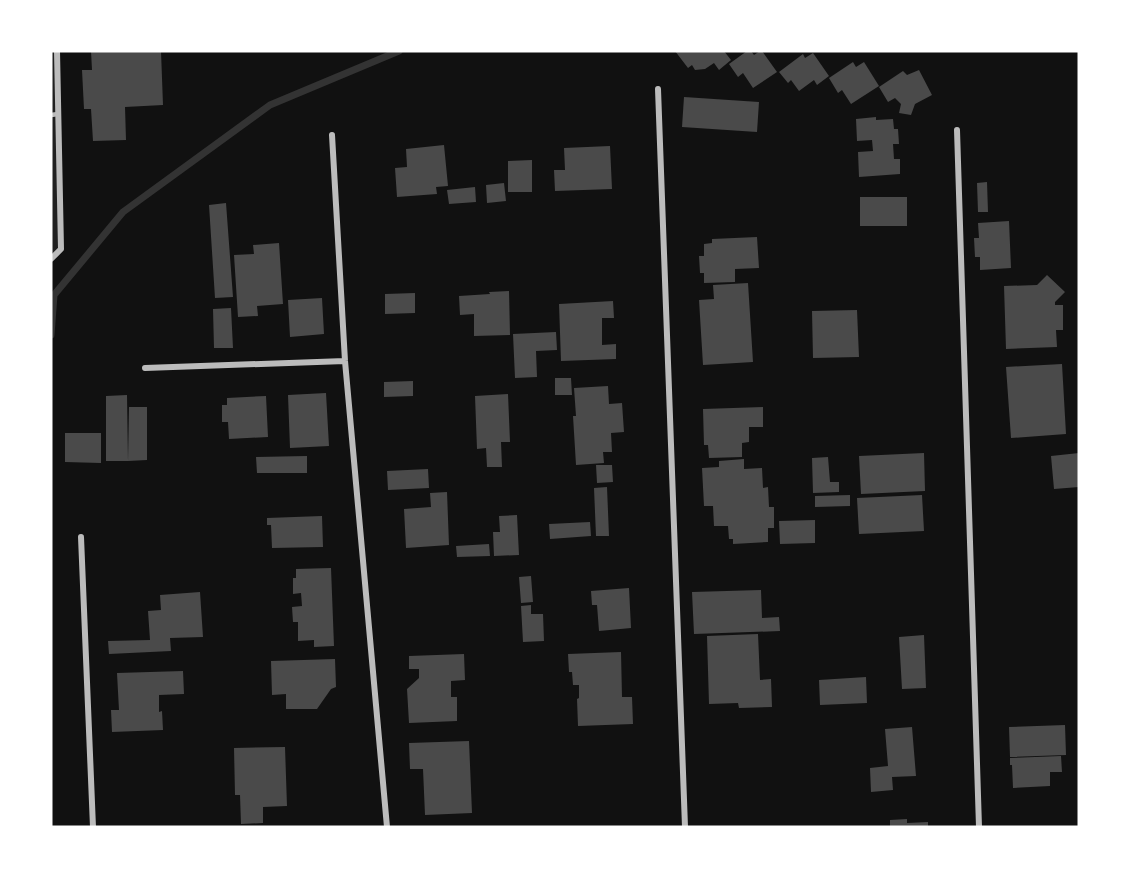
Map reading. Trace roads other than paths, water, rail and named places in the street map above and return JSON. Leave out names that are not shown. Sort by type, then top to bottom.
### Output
[{"type":"street","points":[[51,259],[61,249],[59,154],[55,114],[57,51]]},
{"type":"street","points":[[658,89],[684,827]]},
{"type":"street","points":[[957,130],[979,827]]},
{"type":"street","points":[[332,135],[345,361],[387,827]]},
{"type":"street","points":[[145,368],[345,361]]},
{"type":"street","points":[[81,537],[93,827]]},
{"type":"lane","points":[[51,158],[59,154]]},
{"type":"waterway","points":[[51,335],[54,295],[123,212],[270,105],[399,51]]}]
